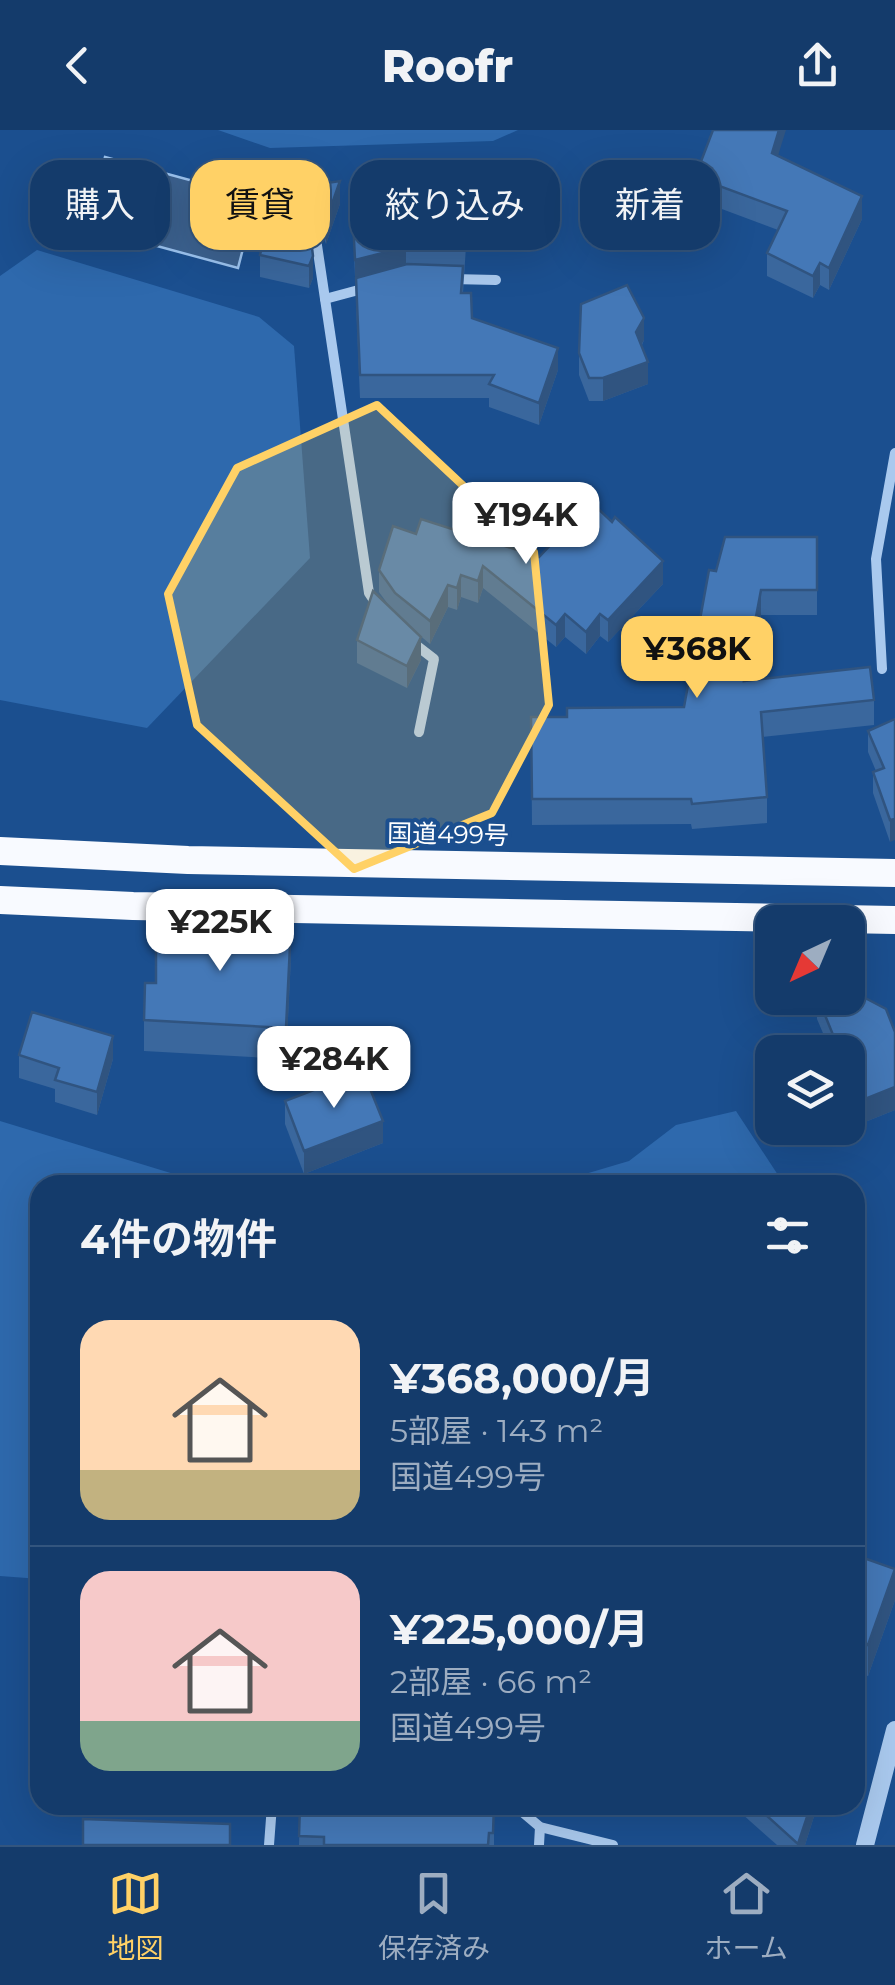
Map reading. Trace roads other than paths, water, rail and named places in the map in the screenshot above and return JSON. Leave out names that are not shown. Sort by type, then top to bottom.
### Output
[{"type":"highway","name":"国道499号","points":[[0,851],[188,860],[895,873]]},
{"type":"highway","points":[[0,900],[133,906],[895,920]]},
{"type":"street","points":[[318,250],[369,593],[389,621]]},
{"type":"street","points":[[442,278],[496,280]]},
{"type":"street","points":[[325,299],[374,286]]},
{"type":"street","points":[[882,669],[876,559],[895,453]]},
{"type":"street","points":[[402,633],[434,659],[419,732]]},
{"type":"street","points":[[865,1845],[895,1730]]},
{"type":"street","points":[[269,1845],[271,1815]]},
{"type":"street","points":[[526,1815],[540,1827],[613,1845]]},
{"type":"street","points":[[539,1845],[540,1827]]}]
